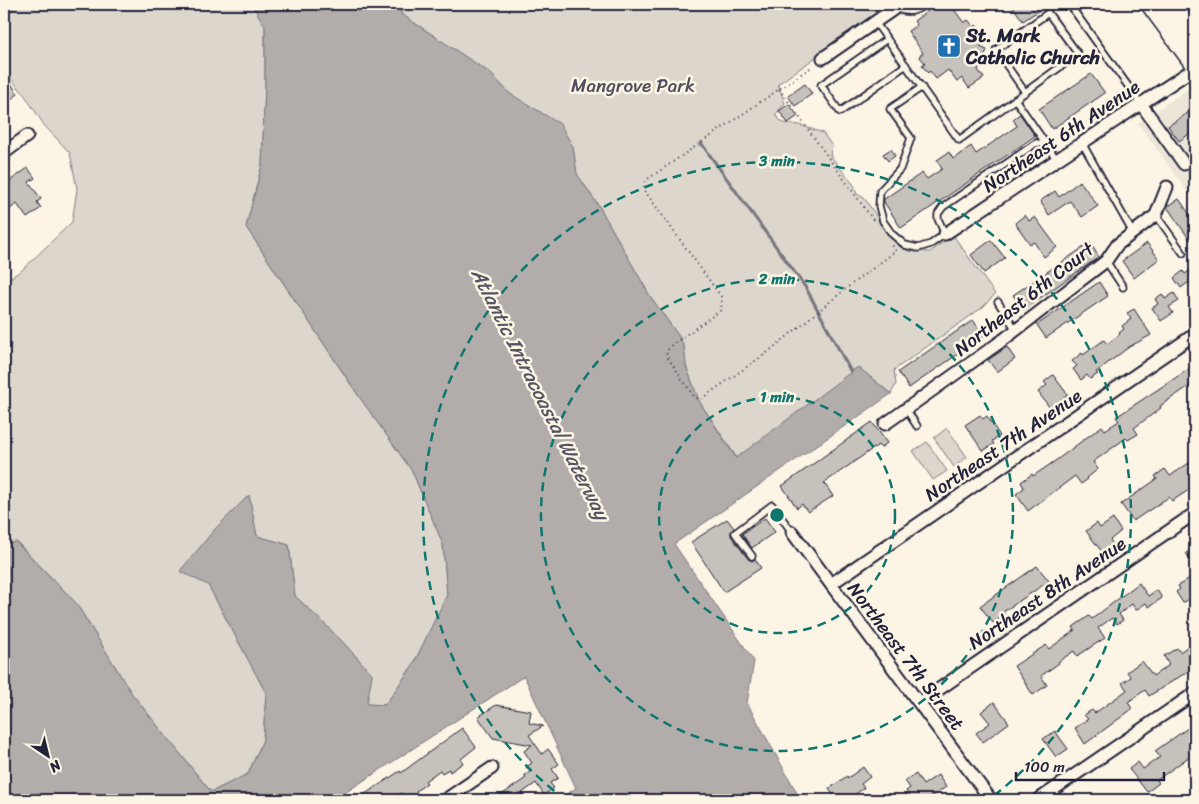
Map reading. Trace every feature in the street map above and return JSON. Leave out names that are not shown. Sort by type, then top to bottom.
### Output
[{"type":"main road","points":[[1150,4],[1195,66]]},
{"type":"main road","points":[[1171,4],[1195,37]]},
{"type":"street","points":[[823,58],[898,6]]},
{"type":"street","name":"Northeast 6th Avenue","points":[[946,234],[1195,66]]},
{"type":"street","points":[[1141,104],[1184,164]]},
{"type":"street","points":[[4,153],[27,136]]},
{"type":"street","points":[[1156,215],[1167,187]]},
{"type":"street","name":"Northeast 6th Court","points":[[885,424],[1016,330],[1106,261],[1117,245],[1156,215]]},
{"type":"street","name":"Northeast 7th Avenue","points":[[830,584],[1195,334]]},
{"type":"street","name":"Northeast 8th Avenue","points":[[919,703],[1195,513]]},
{"type":"street","name":"Northeast 7th Street","points":[[792,532],[991,800]]},
{"type":"street","points":[[1038,800],[1195,692]]},
{"type":"street","points":[[445,800],[492,768]]},
{"type":"lane","points":[[898,6],[905,12],[913,11],[925,4]]},
{"type":"lane","points":[[1069,4],[1141,104]]},
{"type":"lane","points":[[875,22],[959,140],[1015,100],[1026,92],[1078,54],[1048,13],[996,50],[1026,92]]},
{"type":"lane","points":[[887,39],[821,85],[840,112],[906,65]]},
{"type":"lane","points":[[922,87],[890,109],[911,138],[900,169],[880,191],[879,206],[883,221],[892,234],[905,245],[918,248],[931,244],[946,234],[938,219],[938,214],[943,207],[1036,143],[1046,144]]},
{"type":"lane","points":[[1015,100],[1057,160]]},
{"type":"lane","points":[[1082,143],[1133,233]]},
{"type":"lane","points":[[1195,174],[1193,176],[1195,178]]},
{"type":"lane","points":[[1156,215],[1183,253]]},
{"type":"lane","points":[[1106,261],[1123,287]]},
{"type":"lane","points":[[998,302],[1016,330]]},
{"type":"lane","points":[[906,409],[917,426]]},
{"type":"lane","points":[[752,556],[735,533],[772,506],[792,532]]},
{"type":"path","points":[[810,68],[645,181],[644,190],[722,298],[721,310],[669,347],[666,355],[695,398],[701,399],[768,352],[896,251],[891,244]]},
{"type":"path","points":[[778,89],[874,220]]},
{"type":"shaded area","points":[[1192,88],[1195,90],[1195,202],[1138,123]]},
{"type":"green space","points":[[17,4],[252,4],[265,26],[265,85],[262,165],[246,227],[358,395],[412,471],[443,544],[447,595],[413,665],[385,705],[366,704],[372,674],[338,637],[295,596],[289,545],[257,536],[249,496],[180,571],[208,585],[266,693],[263,740],[248,774],[211,792],[132,694],[76,603],[17,542],[4,544],[4,281],[21,271],[72,222],[77,189],[70,153],[44,125],[24,94],[4,71],[4,19]]},
{"type":"green space","name":"Mangrove Park","points":[[387,4],[891,4],[778,84],[785,103],[775,115],[783,123],[800,125],[823,133],[832,146],[830,155],[854,185],[857,194],[864,198],[897,245],[909,251],[930,252],[953,235],[995,294],[983,307],[894,370],[896,384],[891,394],[858,367],[737,458],[699,401],[686,366],[684,347],[680,338],[650,296],[600,208],[577,174],[573,147],[509,93],[490,73],[401,14],[401,7],[391,11]]},
{"type":"green space","points":[[947,428],[967,457],[954,467],[934,438]]},
{"type":"green space","points":[[927,442],[947,471],[933,480],[913,451]]},
{"type":"water","name":"Atlantic Intracoastal Waterway","points":[[252,4],[387,4],[392,11],[400,5],[401,14],[490,73],[509,93],[560,124],[573,147],[577,174],[600,208],[650,296],[680,338],[684,347],[686,366],[699,401],[736,458],[858,367],[891,394],[674,544],[754,661],[747,703],[801,800],[558,800],[576,788],[524,676],[334,800],[4,800],[4,544],[16,542],[76,603],[132,694],[211,792],[248,774],[263,740],[266,693],[208,585],[180,571],[215,529],[249,495],[257,536],[289,545],[295,596],[338,637],[372,674],[367,704],[385,705],[413,665],[447,595],[443,544],[412,471],[358,395],[246,227],[262,165],[265,85],[265,26]]},
{"type":"building","name":"St. Mark Catholic Church","points":[[937,4],[940,8],[950,4],[964,23],[968,20],[974,27],[976,25],[982,33],[980,35],[985,43],[980,47],[987,50],[978,70],[984,78],[969,88],[962,78],[957,82],[948,70],[936,79],[930,71],[928,73],[922,65],[925,63],[919,56],[923,53],[908,31],[917,25],[914,21]]},
{"type":"building","points":[[1011,4],[1038,4],[1041,9],[1023,21]]},
{"type":"building","points":[[4,73],[18,94],[4,104]]},
{"type":"building","points":[[1091,74],[1105,93],[1052,129],[1039,109]]},
{"type":"building","points":[[805,84],[812,94],[795,106],[788,96]]},
{"type":"building","points":[[789,104],[798,116],[788,123],[779,111]]},
{"type":"building","points":[[1195,108],[1195,130],[1179,141],[1168,126]]},
{"type":"building","points":[[1020,114],[1035,136],[901,228],[884,202],[884,199],[922,173],[927,179],[942,169],[937,160],[949,152],[953,159],[971,146],[976,154],[1017,126],[1013,119]]},
{"type":"building","points":[[891,149],[895,156],[888,161],[883,154]]},
{"type":"building","points":[[28,168],[35,178],[29,182],[41,199],[37,202],[41,208],[27,218],[17,204],[4,213],[4,185]]},
{"type":"building","points":[[1080,181],[1098,206],[1082,217],[1070,201],[1049,215],[1040,201],[1055,191],[1059,197]]},
{"type":"building","points":[[1179,199],[1195,222],[1195,237],[1190,240],[1167,207]]},
{"type":"building","points":[[1025,215],[1029,221],[1035,217],[1057,247],[1044,257],[1034,242],[1030,244],[1015,223]]},
{"type":"building","points":[[991,240],[1005,258],[984,273],[971,255]]},
{"type":"building","points":[[1090,243],[1099,257],[1023,310],[1013,295]]},
{"type":"building","points":[[1147,243],[1159,259],[1134,278],[1122,261]]},
{"type":"building","points":[[1195,267],[1195,291],[1189,282],[1181,288],[1174,278],[1183,271],[1185,274]]},
{"type":"building","points":[[1099,282],[1108,296],[1046,338],[1037,325]]},
{"type":"building","points":[[1174,293],[1179,301],[1169,307],[1173,313],[1161,321],[1152,308],[1158,304],[1155,299],[1162,294],[1165,299]]},
{"type":"building","points":[[1134,309],[1151,335],[1129,347],[1096,372],[1098,374],[1090,379],[1087,375],[1081,380],[1073,369],[1077,366],[1072,361],[1104,340],[1107,344],[1120,334],[1124,329],[1122,326],[1131,319],[1127,313]]},
{"type":"building","points":[[973,320],[984,336],[909,388],[898,372]]},
{"type":"building","points":[[1007,347],[1015,359],[997,372],[988,360]]},
{"type":"building","points":[[1195,365],[1195,382],[1160,406],[1161,408],[1134,428],[1138,434],[1128,440],[1126,438],[1093,462],[1098,469],[1088,479],[1081,484],[1075,476],[1028,511],[1016,494],[1024,488],[1021,482],[1058,459],[1102,426],[1105,430],[1119,421],[1116,417]]},
{"type":"building","points":[[1053,375],[1068,395],[1050,408],[1038,392],[1047,385],[1044,382]]},
{"type":"building","points":[[980,415],[983,419],[987,416],[1000,436],[992,441],[994,444],[983,451],[965,425]]},
{"type":"building","points":[[872,422],[887,443],[881,448],[878,445],[824,483],[833,496],[808,512],[802,504],[797,508],[782,486]]},
{"type":"building","points":[[1189,463],[1195,472],[1195,486],[1172,501],[1169,497],[1133,521],[1121,504],[1157,479],[1155,476],[1165,469],[1170,476]]},
{"type":"building","points":[[765,518],[775,532],[752,548],[742,534]]},
{"type":"building","points":[[727,519],[734,528],[731,536],[748,559],[752,561],[755,559],[761,568],[724,592],[691,542]]},
{"type":"building","points":[[1113,519],[1121,531],[1110,540],[1113,544],[1102,552],[1086,531],[1097,523],[1100,528]]},
{"type":"building","points":[[1195,546],[1195,567],[1186,553]]},
{"type":"building","points":[[1037,566],[1049,581],[1003,612],[1005,615],[993,623],[980,606]]},
{"type":"building","points":[[1191,577],[1195,583],[1195,595],[1183,603],[1176,592],[1180,589],[1178,586]]},
{"type":"building","points":[[1139,583],[1148,596],[1157,590],[1162,598],[1149,607],[1146,603],[1136,610],[1132,604],[1119,614],[1123,620],[1117,624],[1112,618],[1098,628],[1105,638],[1077,656],[1074,651],[1058,662],[1041,676],[1047,685],[1033,695],[1014,666],[1046,645],[1049,649],[1075,630],[1073,627],[1089,616],[1092,619]]},
{"type":"building","points":[[1195,641],[1195,667],[1149,696],[1145,690],[1128,702],[1132,709],[1085,744],[1075,728],[1088,719],[1084,715],[1092,710],[1095,713],[1127,690],[1122,683],[1131,677],[1127,672],[1142,661],[1153,676],[1169,665],[1164,656],[1177,648],[1180,652]]},
{"type":"building","points":[[994,702],[1009,723],[983,742],[976,733],[990,723],[981,712]]},
{"type":"building","points":[[496,705],[531,711],[529,723],[543,726],[529,735],[542,754],[548,749],[559,764],[552,769],[558,778],[550,783],[554,788],[544,795],[536,783],[522,793],[528,800],[494,800],[526,778],[524,776],[530,772],[526,767],[532,763],[524,751],[532,745],[493,738],[478,717]]},
{"type":"building","points":[[1195,723],[1195,762],[1190,756],[1157,780],[1159,783],[1147,792],[1129,769],[1138,762],[1143,769],[1160,757],[1155,751]]},
{"type":"building","points":[[462,728],[476,747],[461,759],[463,763],[450,772],[449,769],[442,773],[440,770],[425,781],[427,783],[416,791],[418,794],[410,800],[406,800],[401,793],[391,800],[356,800],[400,771],[401,773]]},
{"type":"building","points":[[1055,731],[1068,749],[1056,757],[1043,739]]},
{"type":"building","points":[[863,767],[870,777],[861,784],[864,788],[847,800],[837,800],[829,789]]},
{"type":"building","points":[[916,774],[923,785],[938,775],[946,787],[926,800],[912,800],[906,791],[910,788],[905,781]]},
{"type":"waterway","points":[[701,143],[806,288],[851,372]]},
{"type":"place","name":"St. Mark Catholic Church","points":[[949,46]]}]
